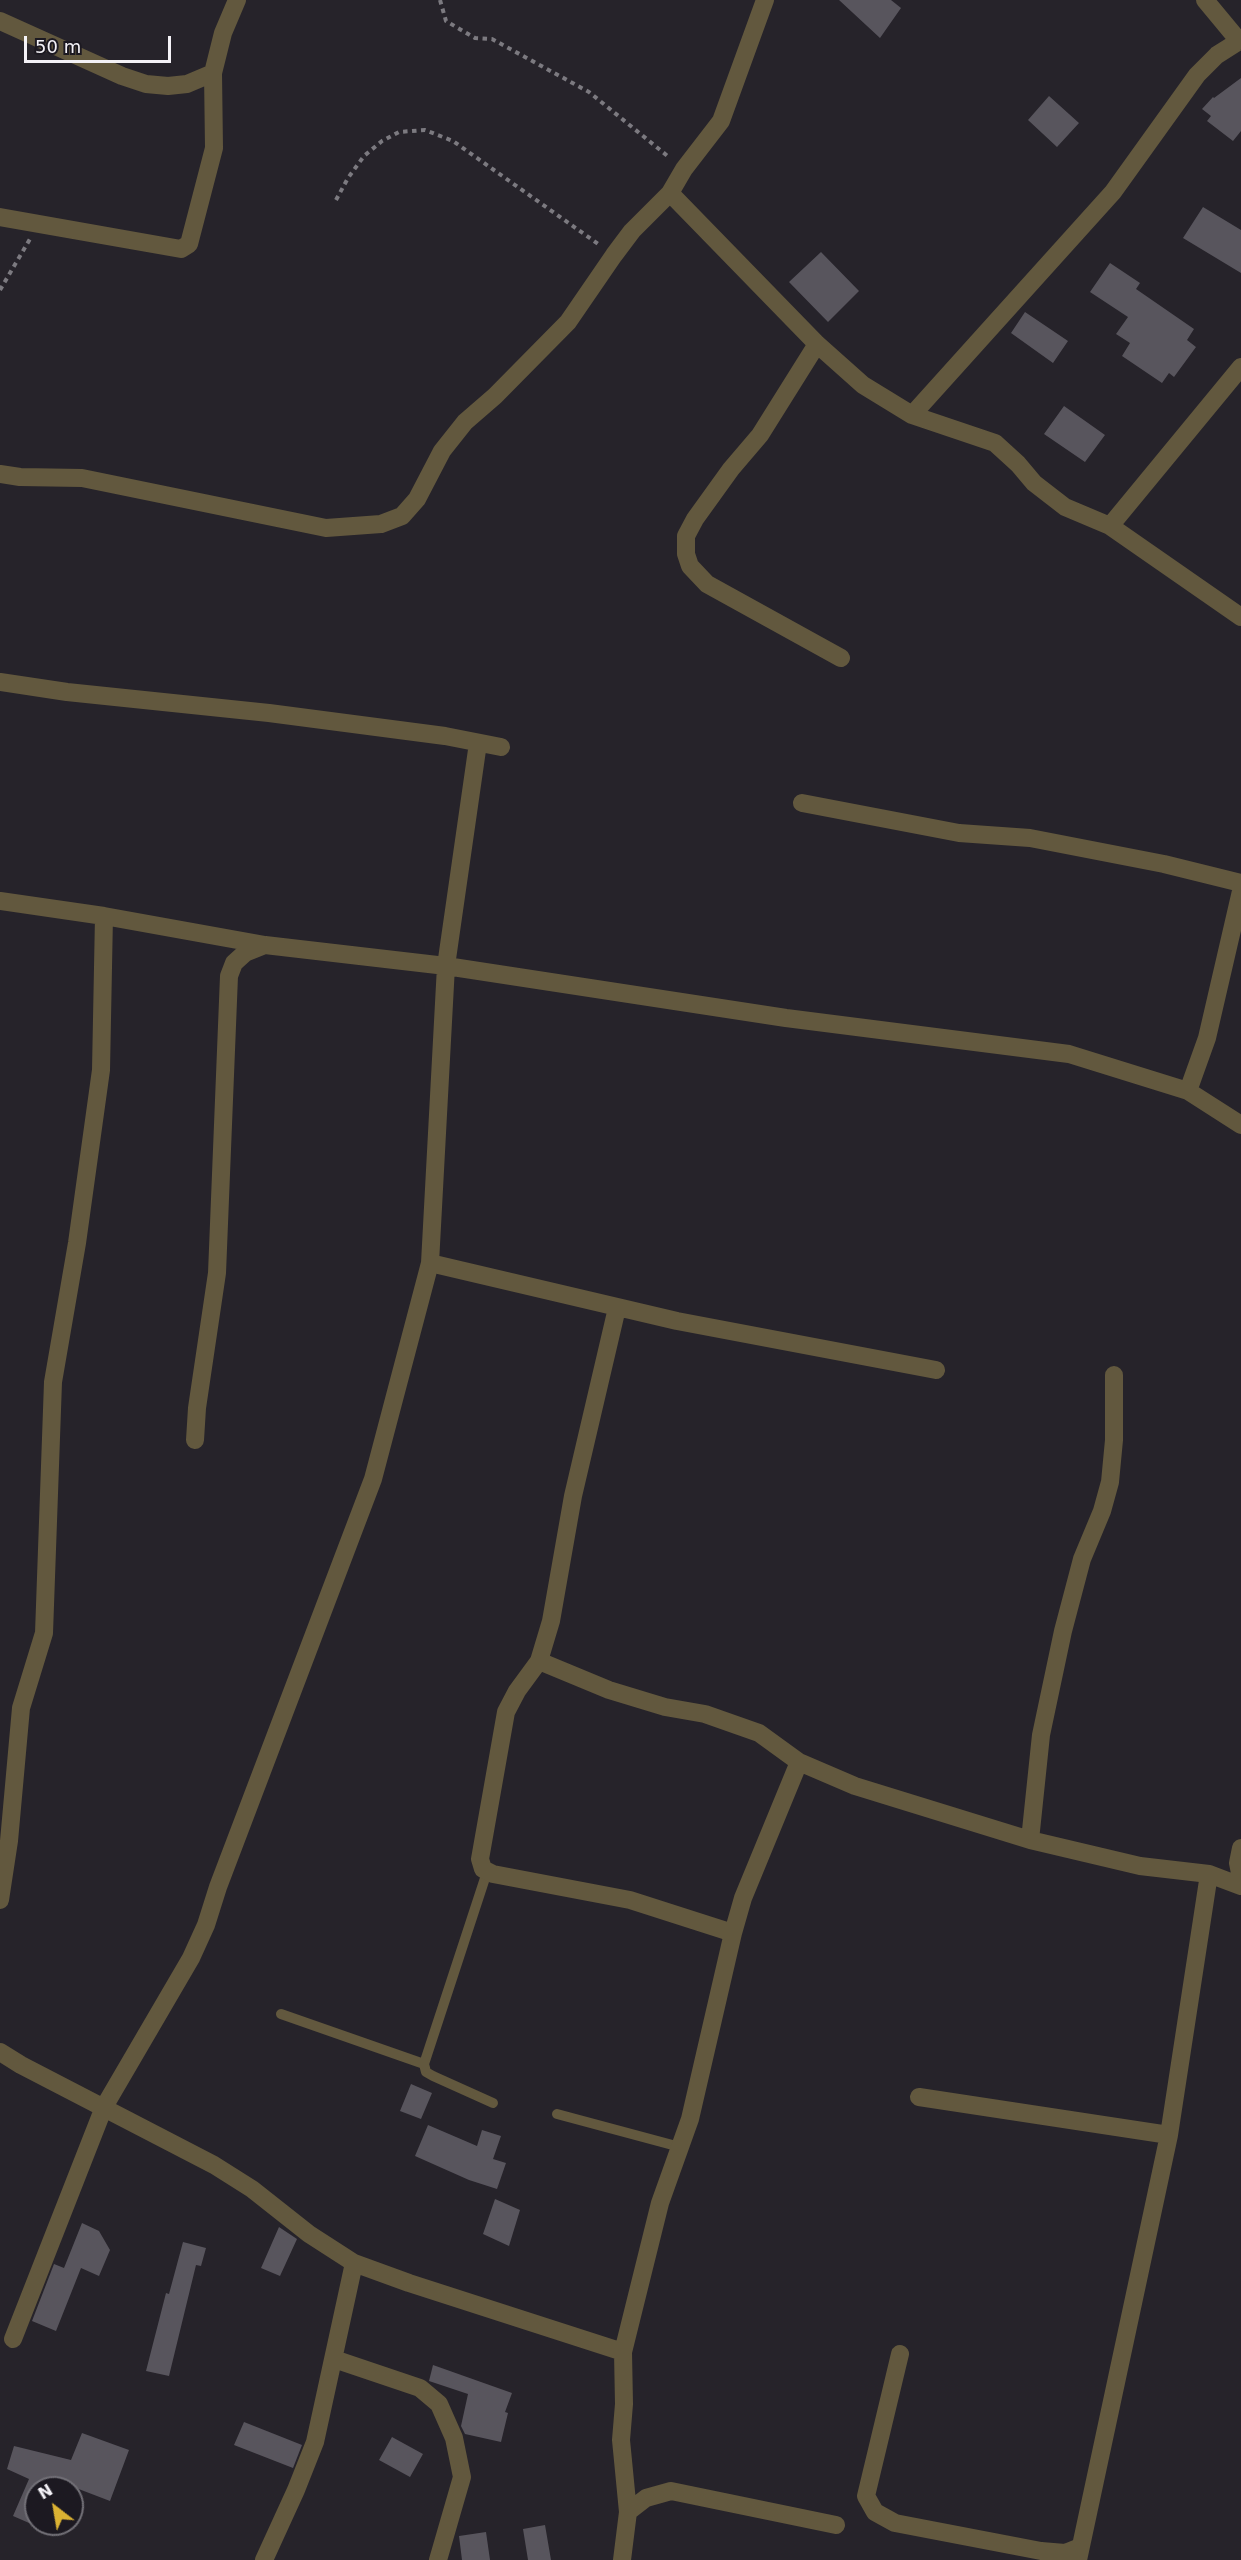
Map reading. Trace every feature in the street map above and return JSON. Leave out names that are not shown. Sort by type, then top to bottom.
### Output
[{"type":"street","points":[[0,217],[171,249],[181,249],[189,244],[214,148],[213,73],[223,33],[237,0]]},
{"type":"street","points":[[0,474],[20,477],[82,478],[326,528],[381,524],[402,516],[417,499],[442,451],[465,422],[512,380],[568,322],[632,231],[670,193],[684,170],[721,121],[765,0]]},
{"type":"street","points":[[912,415],[1113,192],[1197,75],[1217,55],[1240,41],[1205,0]]},
{"type":"street","points":[[0,21],[122,76],[146,84],[168,86],[187,84],[213,73]]},
{"type":"street","points":[[670,193],[817,344],[863,385],[912,415],[995,443],[1018,464],[1034,483],[1065,507],[1110,526],[1241,617]]},
{"type":"street","points":[[817,344],[760,435],[730,469],[695,519],[686,536],[686,554],[690,566],[707,584],[841,658]]},
{"type":"street","points":[[1110,526],[1241,367]]},
{"type":"street","points":[[0,682],[67,692],[269,713],[501,747]]},
{"type":"street","points":[[13,2339],[104,2108],[191,1958],[207,1924],[218,1887],[373,1479],[430,1263],[446,966],[478,743]]},
{"type":"street","points":[[802,803],[960,833],[1030,838],[1164,864],[1241,883]]},
{"type":"street","points":[[1188,1091],[1207,1038],[1241,891]]},
{"type":"street","points":[[0,901],[104,916],[265,945],[446,966],[786,1018],[1069,1054],[1188,1091],[1241,1125]]},
{"type":"street","points":[[0,1900],[9,1841],[21,1708],[44,1634],[53,1382],[77,1243],[101,1070],[104,916]]},
{"type":"street","points":[[195,1440],[197,1408],[217,1273],[229,976],[234,963],[245,953],[265,945]]},
{"type":"street","points":[[430,1263],[618,1308],[936,1370]]},
{"type":"street","points":[[618,1308],[573,1496],[551,1621],[539,1661],[517,1691],[506,1712],[480,1858],[483,1869],[488,1872],[609,1894],[733,1933]]},
{"type":"street","points":[[1029,1840],[1041,1735],[1063,1631],[1082,1559],[1102,1511],[1110,1482],[1114,1440],[1114,1375]]},
{"type":"street","points":[[539,1661],[609,1690],[665,1707],[705,1714],[759,1733],[799,1762],[855,1786],[1029,1840],[1140,1866],[1209,1874],[1241,1886]]},
{"type":"street","points":[[622,2560],[628,2512],[621,2440],[624,2404],[623,2352],[660,2203],[690,2119],[743,1898],[799,1762]]},
{"type":"street","points":[[1241,1848],[1238,1863],[1241,1878]]},
{"type":"street","points":[[900,2354],[866,2496],[875,2512],[895,2523],[1041,2551],[1079,2553],[1168,2135],[1209,1874]]},
{"type":"street","points":[[0,2052],[214,2165],[252,2188],[309,2234],[354,2263],[623,2352]]},
{"type":"street","points":[[919,2097],[1168,2135]]},
{"type":"street","points":[[264,2560],[315,2442],[354,2263]]},
{"type":"street","points":[[334,2359],[420,2388],[439,2404],[454,2438],[462,2477],[438,2560]]},
{"type":"street","points":[[628,2512],[646,2498],[671,2491],[836,2525]]},
{"type":"lane","points":[[488,1872],[424,2064],[426,2072],[433,2076],[493,2103]]},
{"type":"lane","points":[[281,2014],[424,2064]]},
{"type":"lane","points":[[557,2114],[680,2147]]},
{"type":"path","points":[[440,0],[446,21],[475,38],[492,39],[589,92],[684,170]]},
{"type":"path","points":[[336,200],[364,156],[382,141],[399,132],[425,130],[453,141],[614,255]]},
{"type":"path","points":[[0,290],[28,243],[35,224]]},
{"type":"building","points":[[839,0],[891,0],[901,8],[880,38]]},
{"type":"building","points":[[1241,78],[1241,131],[1233,141],[1207,121],[1211,116],[1202,109],[1213,97]]},
{"type":"building","points":[[1049,96],[1079,123],[1057,147],[1028,120]]},
{"type":"building","points":[[1203,207],[1241,230],[1241,273],[1183,238]]},
{"type":"building","points":[[821,252],[859,291],[828,322],[789,282]]},
{"type":"building","points":[[1110,263],[1140,283],[1136,289],[1194,329],[1187,340],[1196,347],[1174,377],[1169,373],[1162,383],[1122,356],[1130,343],[1116,334],[1128,317],[1090,292]]},
{"type":"building","points":[[1025,312],[1068,341],[1053,363],[1011,333]]},
{"type":"building","points":[[1064,406],[1105,435],[1085,462],[1044,434]]},
{"type":"building","points":[[411,2084],[432,2093],[421,2119],[400,2111]]},
{"type":"building","points":[[428,2125],[477,2146],[482,2130],[501,2136],[493,2159],[506,2163],[497,2189],[469,2180],[415,2156]]},
{"type":"building","points":[[495,2199],[520,2210],[509,2246],[483,2234]]},
{"type":"building","points":[[82,2223],[99,2231],[110,2250],[99,2276],[81,2268],[56,2331],[32,2321],[54,2264],[64,2268]]},
{"type":"building","points":[[279,2227],[297,2239],[280,2276],[261,2268]]},
{"type":"building","points":[[183,2242],[206,2248],[201,2266],[196,2265],[169,2376],[146,2371],[166,2293],[169,2294]]},
{"type":"building","points":[[433,2365],[512,2393],[505,2412],[508,2413],[501,2442],[465,2434],[461,2426],[468,2394],[429,2381]]},
{"type":"building","points":[[244,2422],[302,2445],[293,2468],[234,2445]]},
{"type":"building","points":[[82,2433],[129,2450],[110,2501],[84,2491],[84,2476],[24,2477],[7,2469],[14,2446],[71,2460]]},
{"type":"building","points":[[392,2437],[423,2454],[410,2477],[379,2460]]},
{"type":"building","points":[[24,2491],[24,2521],[13,2516]]},
{"type":"building","points":[[545,2525],[551,2560],[528,2560],[523,2529]]},
{"type":"building","points":[[486,2532],[490,2560],[462,2560],[459,2536]]}]
